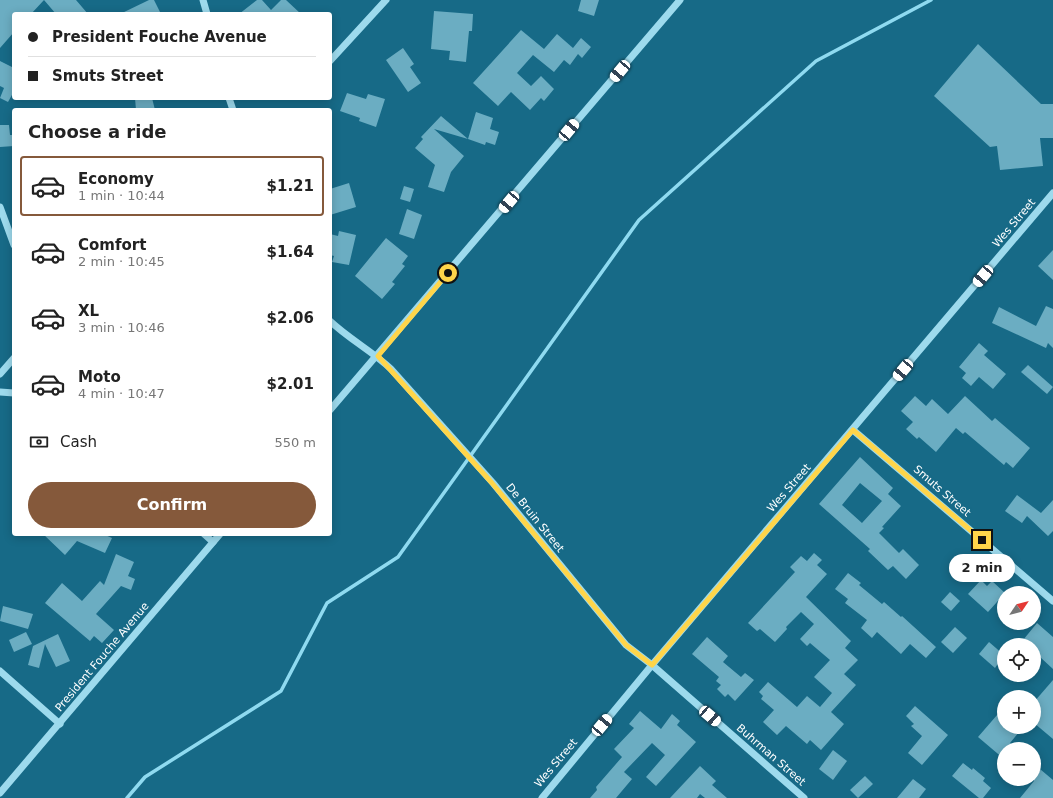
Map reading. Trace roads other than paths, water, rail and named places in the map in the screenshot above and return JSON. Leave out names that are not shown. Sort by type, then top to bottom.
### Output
[{"type":"street","points":[[203,0],[206,12]]},
{"type":"street","points":[[332,59],[386,0]]},
{"type":"street","points":[[332,408],[378,356],[680,0]]},
{"type":"street","name":"Wes Street","points":[[542,798],[652,665],[1053,193]]},
{"type":"street","points":[[0,207],[12,240]]},
{"type":"street","name":"De Bruin Street","points":[[332,323],[342,332],[378,356],[391,369],[477,467],[626,645],[652,665]]},
{"type":"street","points":[[0,374],[12,360]]},
{"type":"street","points":[[0,392],[12,393]]},
{"type":"street","name":"Smuts Street","points":[[853,430],[1053,601]]},
{"type":"street","points":[[206,536],[213,542]]},
{"type":"street","name":"President Fouche Avenue","points":[[0,793],[218,536]]},
{"type":"street","name":"Buhrman Street","points":[[652,665],[804,798]]},
{"type":"street","points":[[0,671],[60,724]]},
{"type":"waterway","points":[[127,798],[145,777],[281,691],[327,603],[398,557],[639,220],[816,61],[931,0]]}]
